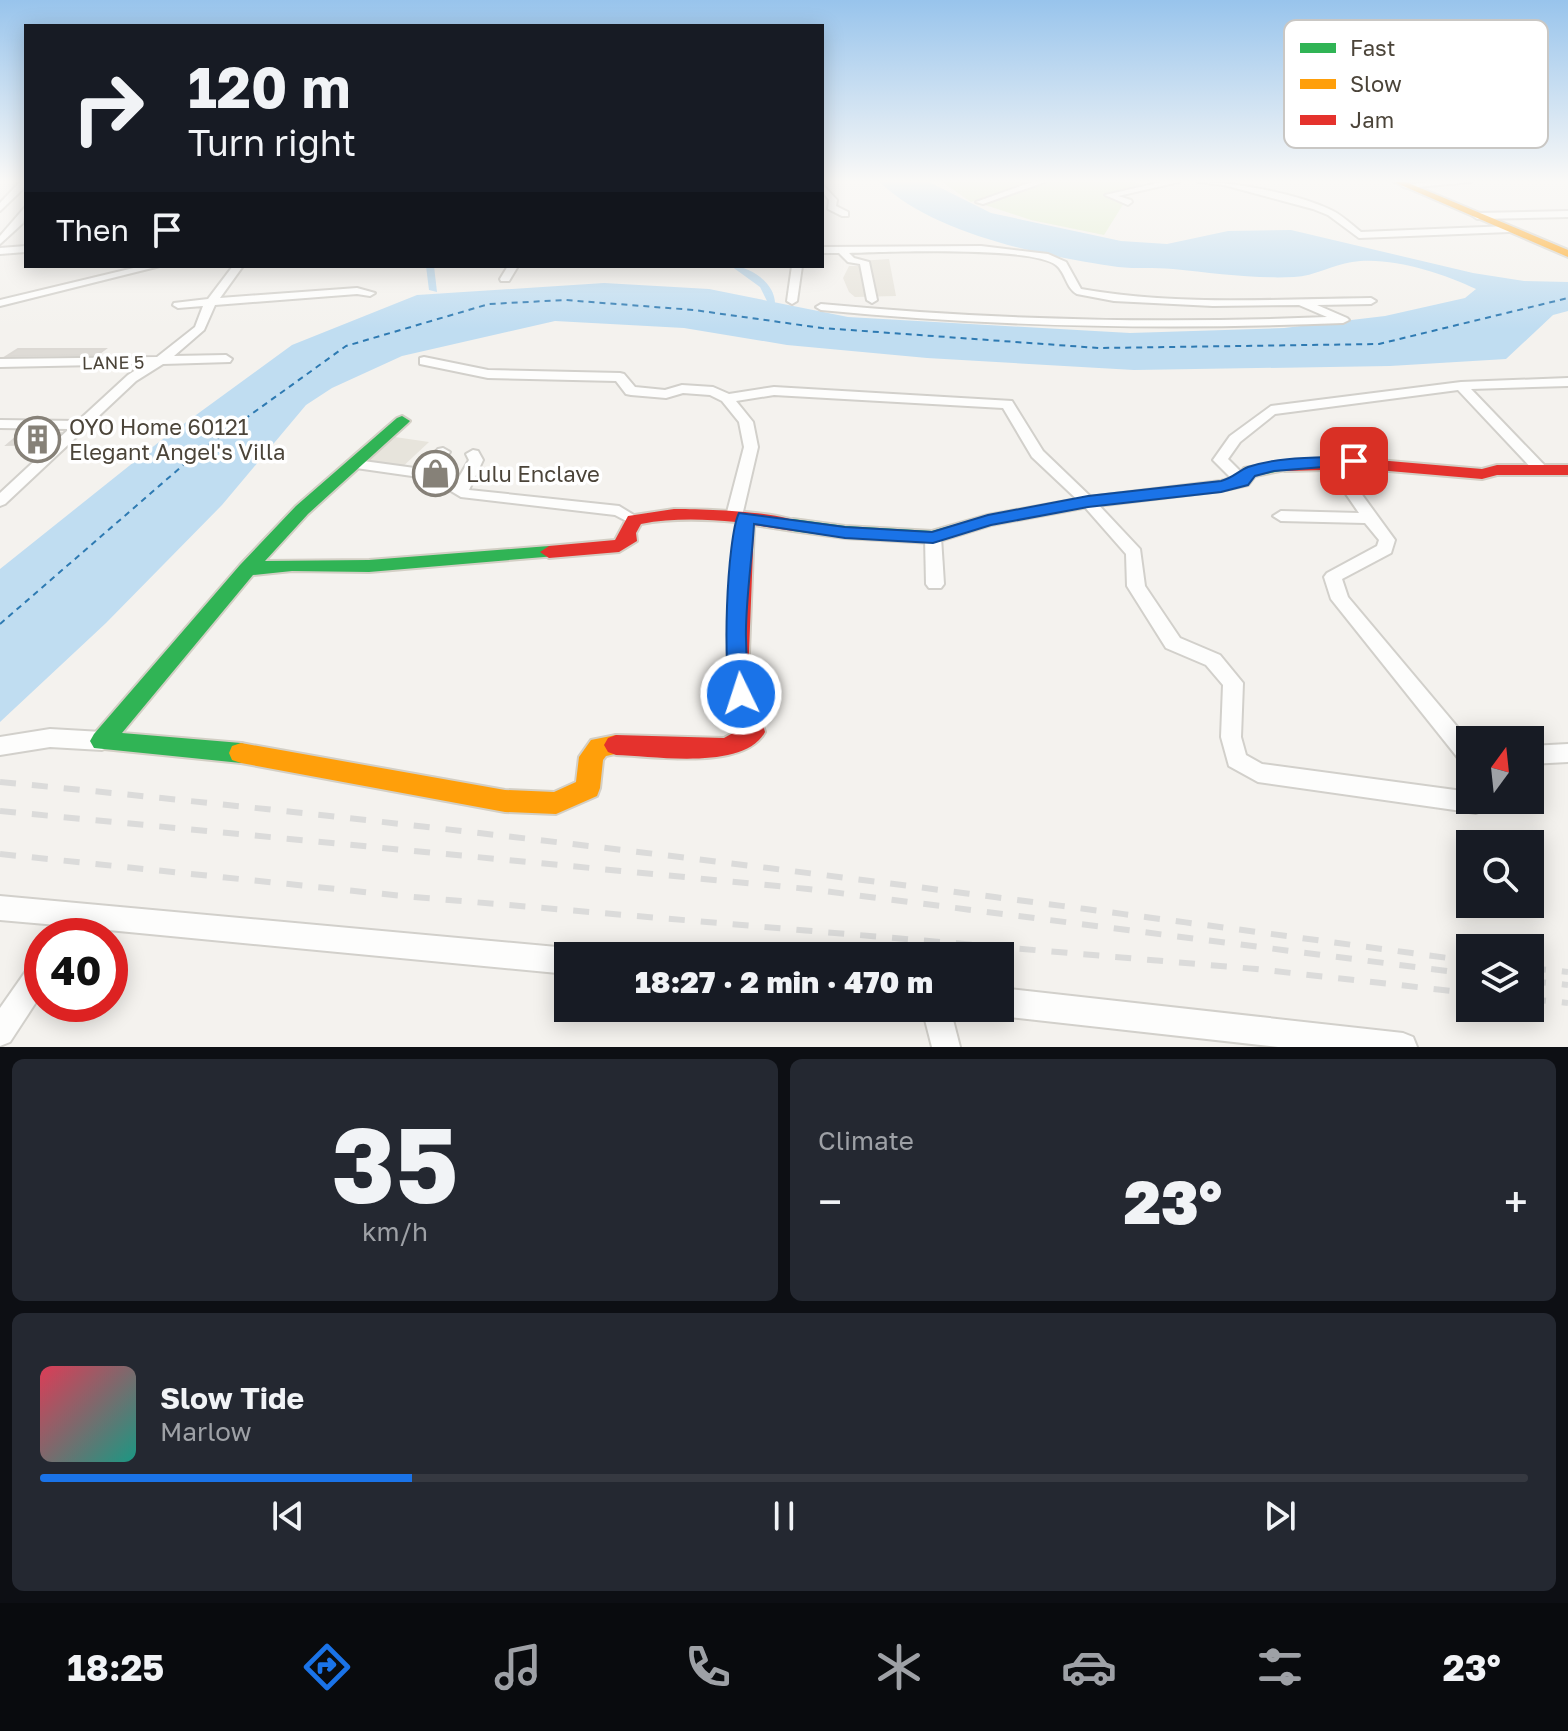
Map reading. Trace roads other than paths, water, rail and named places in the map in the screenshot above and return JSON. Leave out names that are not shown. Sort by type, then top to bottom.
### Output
[{"type":"street","points":[[1354,231],[1359,235],[1462,231]]},
{"type":"street","points":[[1513,231],[1568,254]]},
{"type":"street","points":[[0,251],[24,249]]},
{"type":"street","points":[[826,250],[981,249],[1045,256],[1057,260],[1077,291],[1090,296],[1213,303],[1371,301]]},
{"type":"street","points":[[826,250],[864,262],[872,300]]},
{"type":"street","points":[[0,303],[147,268]]},
{"type":"street","points":[[0,501],[132,378],[200,328],[211,303],[237,268]]},
{"type":"street","points":[[505,279],[512,268]]},
{"type":"street","points":[[792,301],[797,268]]},
{"type":"street","points":[[178,305],[357,291],[370,293]]},
{"type":"street","points":[[821,307],[966,319],[1131,326],[1343,320],[1298,301]]},
{"type":"street","name":"LANE 5","points":[[0,363],[226,359]]},
{"type":"street","points":[[0,746],[50,738],[240,753],[421,788],[505,801],[556,803],[588,788],[591,757],[599,747],[635,743],[729,749],[749,739],[753,732],[737,677],[740,516],[751,447],[746,422],[727,398],[713,391],[682,389],[666,394],[631,391],[620,377],[488,374],[424,361]]},
{"type":"street","points":[[1242,481],[1220,460],[1235,439],[1271,410],[1461,386],[1568,382]]},
{"type":"street","points":[[1461,386],[1543,472]]},
{"type":"street","points":[[727,398],[774,391],[1007,404],[1037,454],[1088,502],[1134,553],[1136,586],[1173,643],[1213,660],[1233,683],[1231,737],[1237,760],[1258,773],[1456,800]]},
{"type":"street","points":[[102,741],[276,533],[302,513],[319,491],[356,464],[402,421]]},
{"type":"street","points":[[0,424],[79,425]]},
{"type":"street","points":[[356,464],[426,474],[443,452]]},
{"type":"street","points":[[473,454],[476,460],[459,491],[466,494],[619,511],[634,520],[665,513],[740,516],[845,532],[933,537],[988,520],[1088,502],[1198,490],[1242,481],[1250,472],[1274,466],[1331,462],[1482,474],[1497,470],[1568,470]]},
{"type":"street","points":[[1331,462],[1387,540],[1385,549],[1333,577],[1340,599],[1456,740]]},
{"type":"street","points":[[1281,516],[1370,518]]},
{"type":"street","points":[[247,569],[266,565],[302,568],[456,561],[488,555],[619,546],[628,541],[627,533],[634,520]]},
{"type":"street","points":[[933,537],[935,584]]},
{"type":"street","points":[[1544,754],[1568,753]]},
{"type":"street","points":[[0,908],[554,960]]},
{"type":"street","points":[[95,918],[99,916]]},
{"type":"street","points":[[0,1032],[24,997]]},
{"type":"street","points":[[1014,1004],[1403,1047]]},
{"type":"street","points":[[940,1022],[946,1047]]},
{"type":"water","points":[[965,231],[1074,231],[1121,241],[1167,244],[1228,231],[1295,231],[1473,273],[1524,281],[1568,282],[1568,311],[1553,315],[1506,359],[1390,366],[1134,370],[927,358],[787,345],[684,328],[555,321],[402,356],[332,388],[306,405],[222,505],[106,623],[0,722],[0,569],[159,442],[292,345],[417,295],[604,283],[709,289],[848,317],[1130,333],[1284,328],[1385,316],[1465,298],[1476,289],[1432,272],[1383,261],[1352,262],[1294,277],[1233,275],[1090,263]]},
{"type":"waterway","points":[[430,268],[434,290]]},
{"type":"waterway","points":[[739,268],[763,285],[772,303]]},
{"type":"railway","points":[[0,782],[552,842],[920,887],[1456,959]]},
{"type":"railway","points":[[0,811],[808,889],[1456,972]]},
{"type":"railway","points":[[0,854],[403,896],[1256,969],[1456,991]]},
{"type":"railway","points":[[1544,969],[1568,972]]},
{"type":"railway","points":[[1544,982],[1568,985]]},
{"type":"railway","points":[[1544,1000],[1568,1003]]},
{"type":"place","name":"OYO Home 60121 Elegant Angel's Villa","points":[[38,439]]},
{"type":"place","name":"Lulu Enclave","points":[[435,473]]}]
